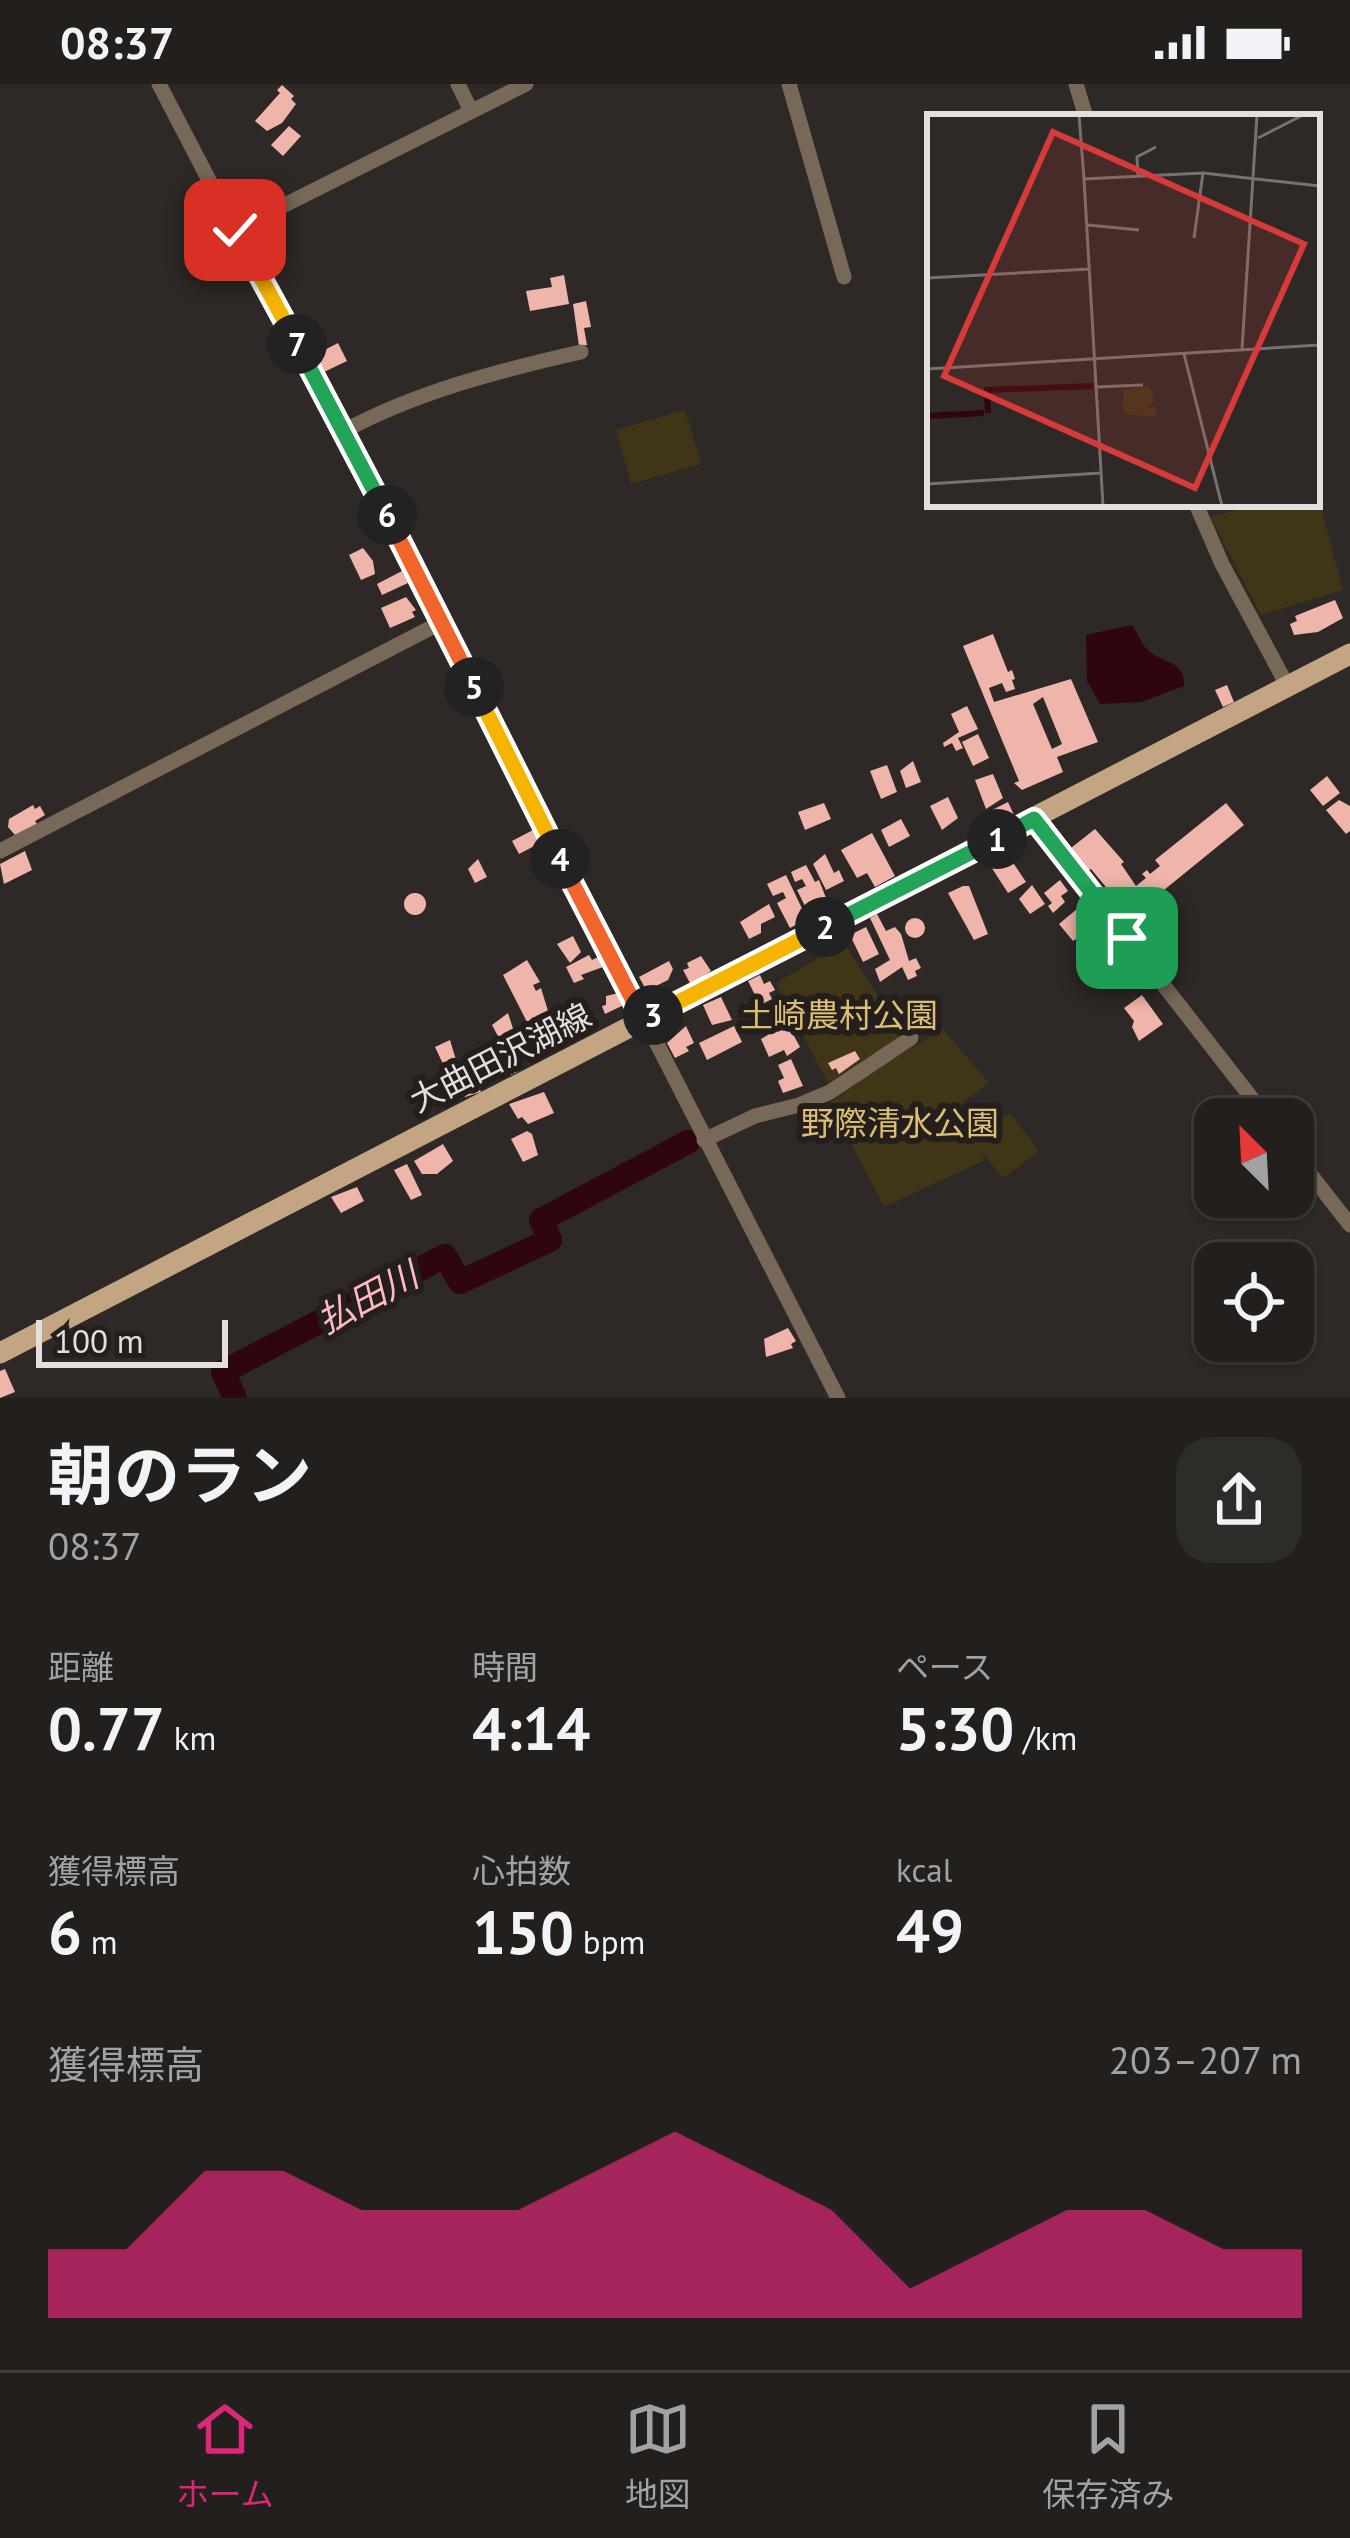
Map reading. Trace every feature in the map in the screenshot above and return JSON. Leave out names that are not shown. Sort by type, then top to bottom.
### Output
[{"type":"main road","name":"大曲田沢湖線","points":[[0,1353],[1350,654]]},
{"type":"street","points":[[159,84],[344,431],[838,1398]]},
{"type":"street","points":[[458,84],[471,112]]},
{"type":"street","points":[[235,230],[526,84]]},
{"type":"street","points":[[789,84],[844,277]]},
{"type":"street","points":[[1076,84],[1085,114]]},
{"type":"street","points":[[344,431],[379,413],[526,364],[581,352]]},
{"type":"street","points":[[1197,507],[1288,687]]},
{"type":"street","points":[[0,851],[442,622]]},
{"type":"street","points":[[1034,819],[1252,1098]]},
{"type":"street","points":[[704,1140],[830,1092],[911,1038]]},
{"type":"street","points":[[1314,1179],[1350,1225]]},
{"type":"green space","points":[[685,410],[701,464],[631,484],[616,430]]},
{"type":"green space","points":[[1320,503],[1343,590],[1261,615],[1210,517],[1247,507],[1320,507]]},
{"type":"green space","name":"土崎農村公園","points":[[844,943],[903,1036],[829,1085],[776,983]]},
{"type":"green space","name":"野際清水公園","points":[[943,1029],[989,1083],[952,1110],[973,1139],[1010,1113],[1039,1151],[1003,1178],[980,1150],[985,1160],[884,1207],[830,1103]]},
{"type":"shaded area","points":[[1132,625],[1147,649],[1178,667],[1184,686],[1141,702],[1100,704],[1087,681],[1086,635]]},
{"type":"building","points":[[282,85],[296,104],[282,123],[267,131],[255,121]]},
{"type":"building","points":[[289,126],[301,136],[283,156],[271,145]]},
{"type":"building","points":[[564,275],[569,304],[530,311],[526,291],[552,287],[550,278]]},
{"type":"building","points":[[586,301],[591,327],[584,328],[587,345],[579,346],[573,304]]},
{"type":"building","points":[[338,343],[347,361],[324,372],[315,355]]},
{"type":"building","points":[[363,548],[373,561],[375,574],[361,580],[349,555]]},
{"type":"building","points":[[402,571],[408,583],[382,595],[377,584]]},
{"type":"building","points":[[406,597],[416,610],[412,612],[415,617],[390,628],[381,608]]},
{"type":"building","points":[[1335,600],[1343,618],[1318,632],[1294,635],[1290,624],[1297,621],[1295,616]]},
{"type":"building","points":[[993,634],[1015,679],[1015,689],[1006,692],[1002,683],[989,688],[994,702],[1071,679],[1098,742],[1057,757],[1063,772],[1022,790],[1014,783],[1019,781],[963,646]],"holes":[[[1043,697],[1062,744],[1052,749],[1033,704]]]},
{"type":"building","points":[[1227,685],[1234,702],[1223,707],[1215,690]]},
{"type":"building","points":[[967,706],[978,729],[958,738],[963,748],[956,751],[952,743],[944,747],[959,732],[951,714]]},
{"type":"building","points":[[978,734],[989,758],[973,766],[962,742]]},
{"type":"building","points":[[913,761],[921,782],[906,788],[900,771]]},
{"type":"building","points":[[887,765],[897,792],[881,799],[870,771]]},
{"type":"building","points":[[993,774],[1003,798],[986,809],[975,780]]},
{"type":"building","points":[[1327,776],[1340,793],[1323,806],[1310,790]]},
{"type":"building","points":[[948,797],[958,818],[942,830],[930,806]]},
{"type":"building","points":[[1339,800],[1350,806],[1346,834],[1326,810]]},
{"type":"building","points":[[1008,802],[1015,817],[1001,823],[990,811]]},
{"type":"building","points":[[824,803],[831,819],[805,830],[798,812]]},
{"type":"building","points":[[1226,803],[1244,825],[1132,916],[1118,898],[1123,894],[1117,887],[1110,892],[1071,848],[1095,829],[1124,862],[1136,886],[1146,878],[1142,874],[1160,866],[1155,860]]},
{"type":"building","points":[[33,805],[35,809],[40,806],[45,815],[15,835],[8,827],[9,819]]},
{"type":"building","points":[[901,819],[910,836],[889,847],[881,830]]},
{"type":"building","points":[[533,830],[540,843],[519,854],[512,841]]},
{"type":"building","points":[[872,833],[895,876],[875,887],[867,873],[857,878],[841,850]]},
{"type":"building","points":[[1000,850],[1026,882],[1008,893],[986,859]]},
{"type":"building","points":[[25,851],[32,870],[4,884],[0,864]]},
{"type":"building","points":[[825,854],[844,881],[826,890],[813,864]]},
{"type":"building","points":[[478,859],[487,877],[475,883],[468,869]]},
{"type":"building","points":[[806,865],[815,882],[819,880],[830,908],[826,910],[821,901],[806,908],[797,890],[806,886],[802,879],[795,882],[791,872]]},
{"type":"building","points":[[786,875],[807,919],[790,928],[777,903],[786,898],[783,892],[773,896],[767,884]]},
{"type":"building","points":[[1060,880],[1068,891],[1061,896],[1065,902],[1053,913],[1044,893]]},
{"type":"building","points":[[1032,885],[1045,904],[1030,914],[1019,899]]},
{"type":"building","points":[[969,886],[988,934],[974,940],[948,893]]},
{"type":"building","points":[[415,893],[426,904],[415,915],[404,904]]},
{"type":"building","points":[[769,904],[775,917],[761,924],[761,933],[749,939],[740,922]]},
{"type":"building","points":[[1083,904],[1100,927],[1107,922],[1115,933],[1098,949],[1087,933],[1079,943],[1059,924]]},
{"type":"building","points":[[877,914],[886,931],[895,927],[901,934],[909,961],[916,958],[921,968],[915,971],[917,976],[908,980],[902,967],[880,982],[875,969],[890,960],[870,918]]},
{"type":"building","points":[[915,918],[925,928],[915,938],[905,928]]},
{"type":"building","points":[[866,927],[879,954],[863,962],[850,935]]},
{"type":"building","points":[[573,936],[581,952],[570,963],[557,944]]},
{"type":"building","points":[[1117,946],[1146,981],[1132,985],[1109,952]]},
{"type":"building","points":[[589,955],[592,960],[598,957],[603,967],[581,975],[584,979],[574,983],[566,967]]},
{"type":"building","points":[[701,956],[711,971],[691,985],[683,970]]},
{"type":"building","points":[[527,960],[540,982],[533,985],[536,991],[541,988],[548,1011],[536,1016],[538,1022],[532,1025],[503,975]]},
{"type":"building","points":[[669,961],[673,969],[668,980],[650,989],[644,986],[639,977]]},
{"type":"building","points":[[760,975],[775,990],[769,993],[772,999],[760,1005],[748,981]]},
{"type":"building","points":[[623,992],[628,1003],[605,1014],[606,996]]},
{"type":"building","points":[[1142,995],[1163,1024],[1139,1041],[1134,1021],[1124,1008]]},
{"type":"building","points":[[721,997],[732,1020],[712,1025],[703,1005]]},
{"type":"building","points":[[508,1013],[516,1038],[532,1030],[543,1051],[534,1056],[531,1050],[513,1055],[521,1070],[511,1075],[500,1048],[509,1043],[505,1035],[499,1038],[492,1025]]},
{"type":"building","points":[[787,1023],[800,1047],[787,1056],[784,1050],[769,1057],[761,1039]]},
{"type":"building","points":[[686,1026],[694,1043],[675,1058],[667,1043]]},
{"type":"building","points":[[734,1026],[742,1042],[707,1060],[699,1043]]},
{"type":"building","points":[[450,1040],[456,1060],[444,1066],[435,1047]]},
{"type":"building","points":[[492,1051],[500,1072],[476,1081],[481,1092],[465,1097],[457,1080],[469,1072],[471,1061]]},
{"type":"building","points":[[855,1051],[860,1059],[839,1074],[836,1068],[832,1070],[828,1063]]},
{"type":"building","points":[[791,1059],[803,1086],[783,1093],[778,1081],[784,1078],[778,1065]]},
{"type":"building","points":[[544,1092],[554,1113],[528,1124],[518,1119],[509,1104]]},
{"type":"building","points":[[527,1131],[538,1155],[523,1162],[511,1139]]},
{"type":"building","points":[[443,1144],[453,1161],[437,1174],[422,1174],[414,1161]]},
{"type":"building","points":[[407,1164],[422,1195],[411,1200],[394,1170]]},
{"type":"building","points":[[357,1187],[364,1201],[341,1213],[331,1197]]},
{"type":"building","points":[[788,1328],[796,1341],[793,1348],[766,1357],[764,1339]]},
{"type":"building","points":[[5,1369],[15,1392],[0,1398],[0,1371]]},
{"type":"waterway","name":"払田川","points":[[235,1398],[223,1372],[445,1256],[460,1282],[550,1240],[541,1220],[688,1142]]},
{"type":"route","points":[[235,230],[344,431],[643,1020],[1034,819],[1127,938]]}]
